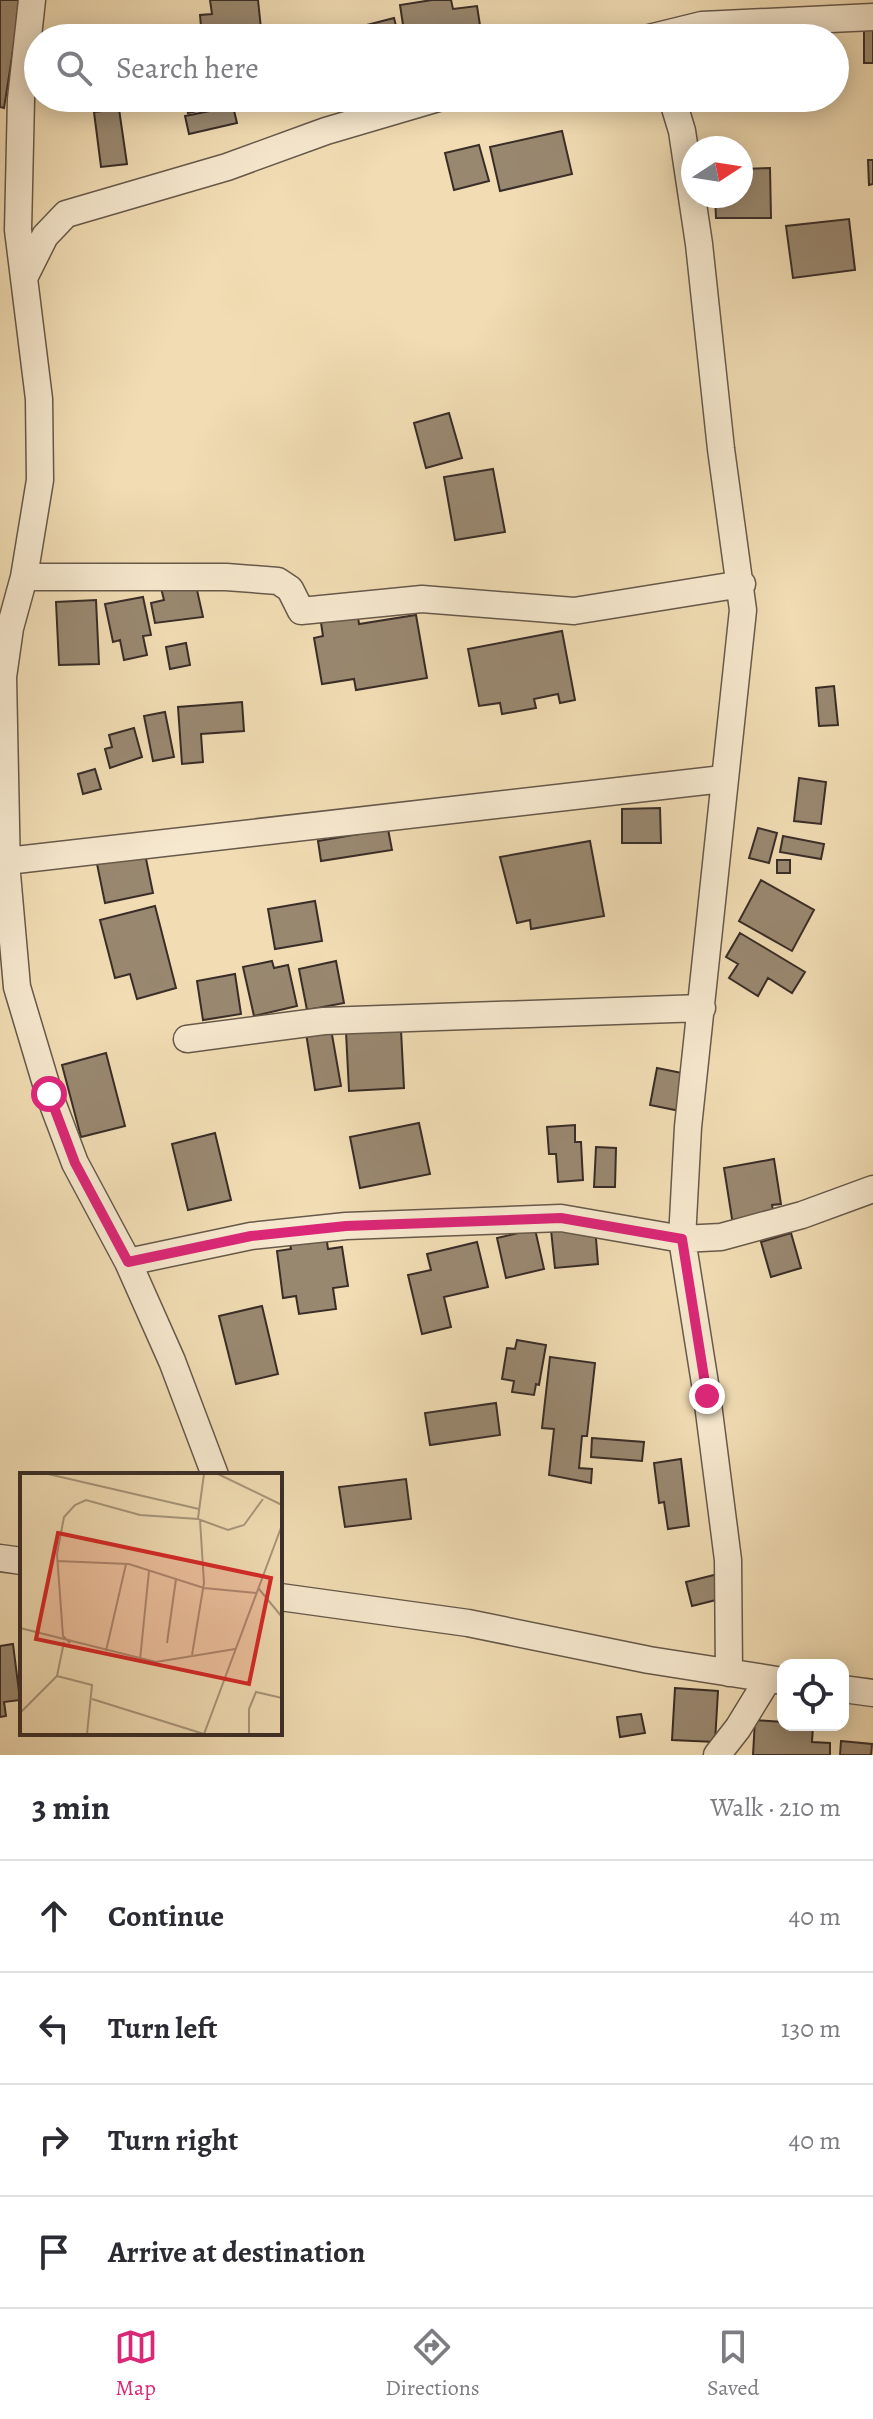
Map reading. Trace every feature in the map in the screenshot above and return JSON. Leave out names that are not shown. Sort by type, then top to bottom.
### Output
[{"type":"street","points":[[29,24],[32,0]]},
{"type":"street","points":[[723,24],[873,17]]},
{"type":"street","points":[[24,72],[9,232],[24,278],[37,386],[40,480],[3,677],[7,861],[17,987],[49,1094],[75,1163],[128,1262],[172,1361],[214,1473]]},
{"type":"street","points":[[24,278],[45,236],[66,214],[227,167],[326,131],[390,112]]},
{"type":"street","points":[[676,112],[691,184],[743,610],[688,1127],[682,1239],[707,1396],[728,1560],[729,1673]]},
{"type":"street","points":[[24,577],[226,577],[278,581],[290,589],[301,611],[422,599],[574,611],[742,584]]},
{"type":"street","points":[[7,861],[723,779]]},
{"type":"street","points":[[187,1039],[324,1021],[702,1008]]},
{"type":"street","points":[[128,1262],[251,1236],[346,1226],[561,1218],[682,1239],[721,1237],[802,1215],[873,1189]]},
{"type":"street","points":[[0,1558],[20,1561]]},
{"type":"street","points":[[282,1597],[468,1623],[776,1680],[717,1755]]},
{"type":"street","points":[[849,1690],[873,1693]]},
{"type":"building","points":[[0,0],[21,0],[4,108],[0,107]]},
{"type":"building","points":[[210,0],[258,0],[261,24],[201,24],[200,15],[212,14]]},
{"type":"building","points":[[451,0],[453,9],[477,6],[480,24],[403,24],[400,5]]},
{"type":"building","points":[[394,18],[396,24],[371,24]]},
{"type":"building","points":[[864,27],[873,27],[873,63],[864,63]]},
{"type":"building","points":[[94,112],[119,112],[127,164],[101,167]]},
{"type":"building","points":[[234,112],[237,123],[189,134],[185,116]]},
{"type":"building","points":[[562,131],[572,174],[500,191],[490,147]]},
{"type":"building","points":[[479,145],[489,181],[454,190],[445,153]]},
{"type":"building","points":[[868,160],[873,160],[873,184],[869,185]]},
{"type":"building","points":[[770,168],[771,218],[716,218],[716,208],[753,208],[753,169]]},
{"type":"building","points":[[849,219],[855,270],[793,278],[786,226]]},
{"type":"building","points":[[449,413],[462,458],[426,468],[414,423]]},
{"type":"building","points":[[493,469],[505,532],[455,540],[444,477]]},
{"type":"building","points":[[195,581],[203,617],[155,623],[151,603],[164,600],[161,588]]},
{"type":"building","points":[[143,597],[151,635],[143,636],[147,655],[124,660],[120,640],[113,642],[105,604]]},
{"type":"building","points":[[96,600],[99,664],[59,665],[56,602]]},
{"type":"building","points":[[357,610],[359,624],[416,615],[427,678],[356,690],[354,679],[322,684],[314,638],[323,636],[320,616]]},
{"type":"building","points":[[562,631],[575,700],[560,703],[558,694],[534,699],[536,708],[502,714],[500,703],[479,706],[468,649]]},
{"type":"building","points":[[186,643],[190,665],[170,669],[166,647]]},
{"type":"building","points":[[834,686],[838,725],[819,726],[816,688]]},
{"type":"building","points":[[242,702],[244,731],[201,734],[203,762],[182,764],[178,707]]},
{"type":"building","points":[[165,712],[174,757],[153,761],[144,716]]},
{"type":"building","points":[[134,728],[142,757],[110,768],[105,749],[112,747],[109,735]]},
{"type":"building","points":[[95,769],[101,789],[83,794],[78,774]]},
{"type":"building","points":[[799,778],[826,782],[821,824],[794,821]]},
{"type":"building","points":[[660,808],[661,843],[622,843],[622,809]]},
{"type":"building","points":[[758,828],[777,833],[769,863],[749,858]]},
{"type":"building","points":[[388,829],[392,850],[321,861],[318,841]]},
{"type":"building","points":[[783,836],[824,844],[821,859],[780,852]]},
{"type":"building","points":[[590,841],[604,916],[531,929],[530,920],[517,923],[500,857]]},
{"type":"building","points":[[144,849],[153,893],[105,903],[96,859]]},
{"type":"building","points":[[777,860],[790,860],[790,873],[777,873]]},
{"type":"building","points":[[761,880],[814,910],[792,951],[739,921]]},
{"type":"building","points":[[315,901],[322,941],[275,949],[268,909]]},
{"type":"building","points":[[155,906],[176,988],[137,999],[130,974],[115,978],[100,920]]},
{"type":"building","points":[[740,933],[805,972],[792,993],[768,978],[758,996],[729,978],[738,964],[726,957]]},
{"type":"building","points":[[272,961],[274,968],[288,965],[297,1006],[254,1016],[243,967]]},
{"type":"building","points":[[336,961],[344,1003],[307,1010],[299,969]]},
{"type":"building","points":[[235,974],[241,1014],[203,1020],[197,981]]},
{"type":"building","points":[[331,1029],[341,1086],[315,1090],[306,1033]]},
{"type":"building","points":[[401,1030],[404,1088],[349,1091],[346,1032]]},
{"type":"building","points":[[106,1053],[125,1126],[81,1137],[62,1065]]},
{"type":"building","points":[[657,1068],[687,1074],[680,1111],[650,1105]]},
{"type":"building","points":[[419,1123],[430,1174],[360,1188],[350,1137]]},
{"type":"building","points":[[575,1125],[575,1142],[581,1142],[583,1180],[558,1182],[556,1154],[549,1154],[547,1127]]},
{"type":"building","points":[[215,1133],[231,1200],[188,1210],[172,1144]]},
{"type":"building","points":[[596,1147],[616,1148],[615,1187],[594,1187]]},
{"type":"building","points":[[774,1159],[781,1204],[772,1205],[774,1218],[733,1225],[724,1168]]},
{"type":"building","points":[[595,1226],[598,1264],[555,1268],[551,1230]]},
{"type":"building","points":[[535,1229],[544,1269],[506,1278],[497,1238]]},
{"type":"building","points":[[791,1233],[801,1268],[771,1277],[761,1242]]},
{"type":"building","points":[[326,1235],[328,1249],[342,1247],[348,1286],[333,1288],[336,1309],[299,1314],[296,1296],[283,1298],[277,1251],[291,1249],[289,1240]]},
{"type":"building","points":[[477,1242],[488,1287],[444,1297],[451,1327],[422,1334],[408,1275],[431,1270],[427,1254]]},
{"type":"building","points":[[262,1306],[278,1374],[236,1384],[219,1316]]},
{"type":"building","points":[[517,1340],[546,1345],[539,1385],[536,1384],[534,1395],[512,1392],[514,1381],[502,1379],[507,1348],[515,1349]]},
{"type":"building","points":[[550,1357],[595,1363],[587,1436],[582,1436],[579,1468],[592,1469],[591,1483],[549,1475],[554,1429],[542,1428]]},
{"type":"building","points":[[496,1403],[500,1435],[430,1445],[425,1413]]},
{"type":"building","points":[[592,1438],[644,1442],[642,1461],[591,1457]]},
{"type":"building","points":[[681,1459],[689,1526],[668,1529],[664,1502],[659,1503],[654,1463]]},
{"type":"building","points":[[406,1479],[411,1519],[345,1527],[339,1487]]},
{"type":"building","points":[[722,1573],[728,1597],[692,1606],[686,1582]]},
{"type":"building","points":[[13,1644],[20,1700],[4,1702],[6,1716],[0,1717],[0,1646]]},
{"type":"building","points":[[675,1688],[718,1691],[715,1742],[672,1740]]},
{"type":"building","points":[[641,1714],[645,1733],[620,1737],[617,1717]]},
{"type":"building","points":[[755,1720],[777,1722],[777,1731],[813,1731],[812,1742],[830,1743],[830,1755],[753,1755]]},
{"type":"building","points":[[841,1741],[872,1744],[871,1755],[840,1755]]},
{"type":"route","points":[[49,1094],[75,1163],[128,1262],[251,1236],[346,1226],[561,1218],[682,1239],[707,1396]]}]
